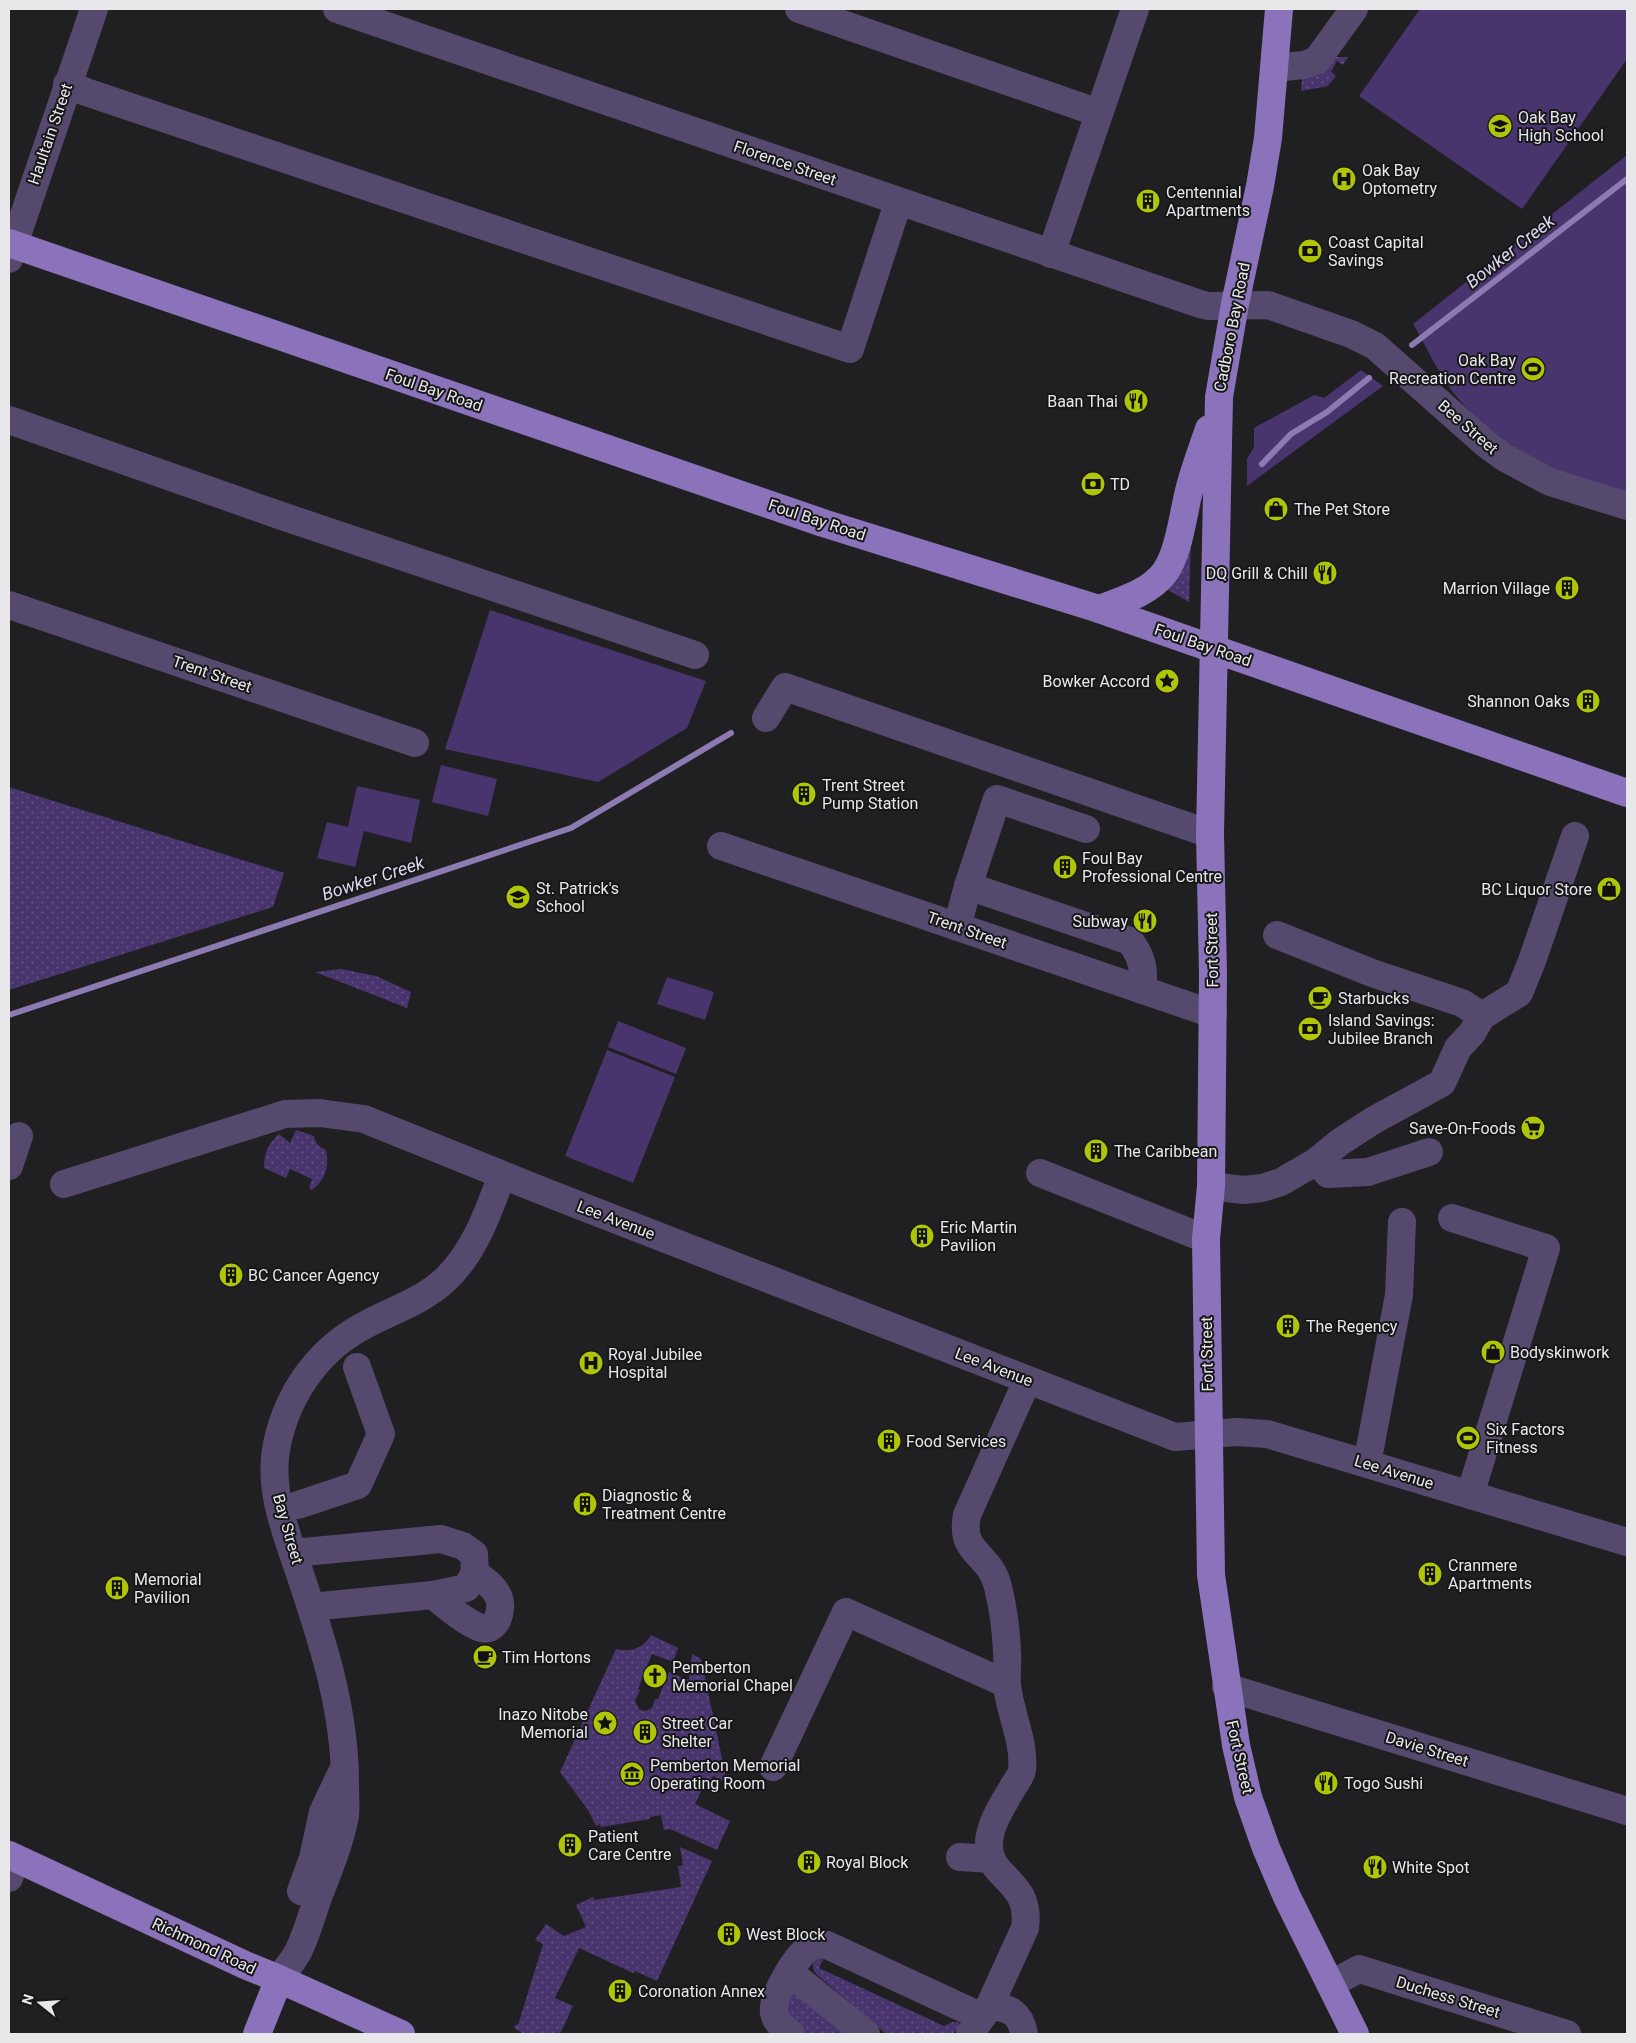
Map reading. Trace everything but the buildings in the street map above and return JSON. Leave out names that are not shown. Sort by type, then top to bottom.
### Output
[{"type":"main road","name":"Cadboro Bay Road","points":[[1214,648],[1219,397],[1235,304],[1260,186],[1279,9]]},
{"type":"main road","name":"Foul Bay Road","points":[[10,249],[823,523],[1099,609],[1627,794]]},
{"type":"main road","points":[[1099,609],[1131,597],[1166,572],[1219,397]]},
{"type":"main road","name":"Fort Street","points":[[1214,648],[1210,834],[1213,1014],[1211,1186],[1206,1239],[1207,1436],[1211,1575],[1226,1688],[1236,1745],[1248,1796],[1287,1897],[1355,2034]]},
{"type":"main road","name":"Richmond Road","points":[[11,1863],[245,1966],[279,1978],[401,2034]]},
{"type":"main road","name":"Bay Street","points":[[257,2034],[279,1978]]},
{"type":"street","name":"Haultain Street","points":[[10,249],[94,9]]},
{"type":"street","name":"Florence Street","points":[[337,9],[898,203],[1200,304],[1208,306],[1235,304]]},
{"type":"street","points":[[799,9],[1099,113]]},
{"type":"street","points":[[1051,254],[1135,9]]},
{"type":"street","points":[[1274,68],[1304,65],[1317,60],[1354,9]]},
{"type":"street","points":[[67,84],[398,196],[625,276],[850,350],[898,203]]},
{"type":"street","name":"Bee Street","points":[[1235,304],[1268,305],[1351,334],[1376,346],[1486,444],[1505,458],[1550,482],[1627,506]]},
{"type":"street","points":[[9,420],[276,514],[695,655]]},
{"type":"street","name":"Trent Street","points":[[9,605],[415,743]]},
{"type":"street","points":[[766,718],[784,687],[1210,834]]},
{"type":"street","points":[[957,927],[968,886],[997,799],[1086,830]]},
{"type":"street","points":[[1211,1186],[1243,1190],[1262,1188],[1281,1182],[1317,1161],[1340,1142],[1374,1120],[1442,1083],[1454,1054],[1472,1033],[1482,1016],[1519,993],[1575,836]]},
{"type":"street","name":"Trent Street","points":[[721,846],[1213,1014]]},
{"type":"street","points":[[968,886],[1130,941],[1142,961],[1144,975],[1142,990]]},
{"type":"street","points":[[1277,935],[1372,973],[1462,1003],[1482,1016]]},
{"type":"street","name":"Lee Avenue","points":[[64,1184],[285,1114],[320,1113],[350,1116],[377,1124],[1028,1381],[1175,1437],[1207,1436],[1236,1432],[1267,1434],[1627,1542]]},
{"type":"street","points":[[9,1166],[19,1136]]},
{"type":"street","points":[[1317,1161],[1328,1174],[1368,1172],[1429,1152]]},
{"type":"street","points":[[1040,1173],[1206,1239]]},
{"type":"street","name":"Bay Street","points":[[279,1978],[284,1935],[313,1858],[323,1812],[345,1766],[341,1724],[333,1682],[311,1607],[279,1511],[275,1468],[276,1446],[294,1394],[324,1354],[344,1337],[423,1298],[447,1278],[467,1254],[481,1228],[502,1174]]},
{"type":"street","points":[[1452,1218],[1546,1248],[1470,1495]]},
{"type":"street","points":[[1367,1464],[1399,1295],[1402,1222]]},
{"type":"street","points":[[298,1505],[358,1485],[381,1434],[357,1367]]},
{"type":"street","points":[[980,2019],[1025,1928],[1027,1915],[1024,1899],[1017,1888],[996,1868],[991,1858],[988,1842],[989,1812],[1022,1773],[1009,1609],[991,1569],[989,1551],[967,1543],[964,1534],[967,1515],[992,1484],[1015,1437],[1028,1381]]},
{"type":"street","points":[[293,1553],[450,1540],[470,1549],[474,1554],[475,1573],[466,1588],[433,1595],[311,1607]]},
{"type":"street","points":[[433,1595],[482,1628],[489,1628],[494,1624],[500,1612],[499,1597],[491,1586],[475,1573]]},
{"type":"street","points":[[772,1767],[846,1612],[1013,1674]]},
{"type":"street","name":"Davie Street","points":[[1226,1688],[1627,1811]]},
{"type":"street","points":[[960,1857],[991,1858]]},
{"type":"street","points":[[790,2034],[777,2022],[774,2004],[789,1972],[805,1950],[818,1945],[827,1945],[980,2019]]},
{"type":"street","name":"Duchess Street","points":[[1331,1984],[1359,1970],[1567,2034]]},
{"type":"street","points":[[789,1972],[866,2034]]},
{"type":"street","points":[[980,2019],[1002,2006],[1013,2011],[1019,2019],[1024,2034]]},
{"type":"shaded area","name":"Oak Bay High School","points":[[1420,9],[1627,9],[1627,59],[1522,209],[1359,96]]},
{"type":"shaded area","points":[[1331,57],[1348,57],[1343,65],[1337,61],[1331,72],[1336,76],[1328,86],[1301,91],[1302,79],[1311,75]]},
{"type":"shaded area","name":"Oak Bay Recreation Centre","points":[[1627,155],[1627,506],[1548,481],[1552,467],[1511,445],[1485,425],[1461,402],[1441,375],[1413,324]]},
{"type":"shaded area","points":[[1361,370],[1383,386],[1247,486],[1247,459],[1254,447],[1254,428],[1314,395],[1324,398]]},
{"type":"shaded area","points":[[1191,541],[1189,602],[1168,590]]},
{"type":"shaded area","points":[[490,610],[706,681],[687,728],[598,782],[445,749]]},
{"type":"shaded area","points":[[441,765],[497,779],[488,816],[432,802]]},
{"type":"shaded area","points":[[357,786],[420,800],[411,843],[364,831],[355,867],[317,858],[327,822],[348,827]]},
{"type":"shaded area","points":[[9,787],[284,873],[273,907],[9,990]]},
{"type":"shaded area","points":[[341,969],[376,976],[411,992],[407,1008],[315,972]]},
{"type":"shaded area","points":[[667,977],[714,992],[705,1020],[657,1004]]},
{"type":"shaded area","points":[[618,1021],[686,1048],[676,1074],[608,1047]]},
{"type":"shaded area","points":[[607,1050],[675,1077],[633,1183],[565,1156]]},
{"type":"shaded area","points":[[296,1130],[314,1136],[315,1141],[321,1148],[326,1150],[327,1167],[321,1182],[312,1190],[309,1188],[312,1179],[290,1169],[286,1178],[264,1168],[267,1149],[272,1141],[279,1134],[290,1143]]},
{"type":"shaded area","points":[[651,1635],[678,1648],[673,1662],[652,1654],[635,1701],[639,1709],[645,1711],[652,1708],[655,1699],[658,1699],[669,1672],[689,1680],[692,1654],[701,1659],[727,1782],[713,1776],[708,1786],[704,1785],[695,1804],[730,1821],[717,1850],[670,1829],[664,1830],[661,1815],[650,1817],[650,1819],[601,1827],[600,1824],[596,1826],[588,1810],[560,1772],[616,1649],[632,1650],[644,1643]]},
{"type":"shaded area","points":[[680,1847],[712,1861],[657,1981],[635,1971],[633,1973],[579,1948],[555,1998],[573,2006],[560,2034],[524,2034],[514,2028],[516,2024],[518,2025],[543,1944],[535,1940],[546,1924],[564,1936],[586,1927],[576,1905],[593,1897],[594,1900],[681,1887],[678,1866],[683,1865]]},
{"type":"shaded area","points":[[825,1955],[819,1968],[944,2026],[952,2022],[959,2022],[960,2028],[952,2034],[886,2034],[816,1974],[813,1964],[818,1958]]},
{"type":"shaded area","points":[[789,1987],[859,2034],[797,2034],[781,1997]]},
{"type":"waterway","name":"Bowker Creek","points":[[1412,345],[1627,179]]},
{"type":"waterway","name":"Bowker Creek","points":[[1262,464],[1291,434],[1327,412],[1369,378]]},
{"type":"waterway","name":"Bowker Creek","points":[[9,1015],[571,828],[731,733]]},
{"type":"place","name":"Oak Bay High School","points":[[1500,126]]},
{"type":"place","name":"Oak Bay Optometry","points":[[1344,179]]},
{"type":"place","name":"Centennial Apartments","points":[[1148,201]]},
{"type":"place","name":"Coast Capital Savings","points":[[1310,251]]},
{"type":"place","name":"Oak Bay Recreation Centre","points":[[1533,369]]},
{"type":"place","name":"Baan Thai","points":[[1136,401]]},
{"type":"place","name":"TD","points":[[1093,484]]},
{"type":"place","name":"The Pet Store","points":[[1276,509]]},
{"type":"place","name":"DQ Grill & Chill","points":[[1325,573]]},
{"type":"place","name":"Marrion Village","points":[[1567,588]]},
{"type":"place","name":"Bowker Accord","points":[[1167,681]]},
{"type":"place","name":"Shannon Oaks","points":[[1588,701]]},
{"type":"place","name":"Trent Street Pump Station","points":[[804,794]]},
{"type":"place","name":"Foul Bay Professional Centre","points":[[1065,867]]},
{"type":"place","name":"BC Liquor Store","points":[[1609,889]]},
{"type":"place","name":"St. Patrick's School","points":[[518,897]]},
{"type":"place","name":"Subway","points":[[1145,921]]},
{"type":"place","name":"Starbucks","points":[[1320,998]]},
{"type":"place","name":"Island Savings: Jubilee Branch","points":[[1310,1029]]},
{"type":"place","name":"Save-On-Foods","points":[[1533,1128]]},
{"type":"place","name":"The Caribbean","points":[[1096,1151]]},
{"type":"place","name":"Eric Martin Pavilion","points":[[922,1236]]},
{"type":"place","name":"BC Cancer Agency","points":[[231,1275]]},
{"type":"place","name":"The Regency","points":[[1288,1326]]},
{"type":"place","name":"Bodyskinwork","points":[[1493,1352]]},
{"type":"place","name":"Royal Jubilee Hospital","points":[[591,1363]]},
{"type":"place","name":"Six Factors Fitness","points":[[1468,1438]]},
{"type":"place","name":"Food Services","points":[[889,1441]]},
{"type":"place","name":"Diagnostic & Treatment Centre","points":[[585,1504]]},
{"type":"place","name":"Cranmere Apartments","points":[[1430,1574]]},
{"type":"place","name":"Memorial Pavilion","points":[[117,1588]]},
{"type":"place","name":"Tim Hortons","points":[[485,1657]]},
{"type":"place","name":"Pemberton Memorial Chapel","points":[[655,1676]]},
{"type":"place","name":"Inazo Nitobe Memorial","points":[[605,1723]]},
{"type":"place","name":"Street Car Shelter","points":[[645,1732]]},
{"type":"place","name":"Pemberton Memorial Operating Room","points":[[632,1774]]},
{"type":"place","name":"Togo Sushi","points":[[1326,1783]]},
{"type":"place","name":"Patient Care Centre","points":[[570,1845]]},
{"type":"place","name":"Royal Block","points":[[809,1862]]},
{"type":"place","name":"White Spot","points":[[1375,1867]]},
{"type":"place","name":"West Block","points":[[729,1934]]},
{"type":"place","name":"Coronation Annex","points":[[620,1991]]}]
